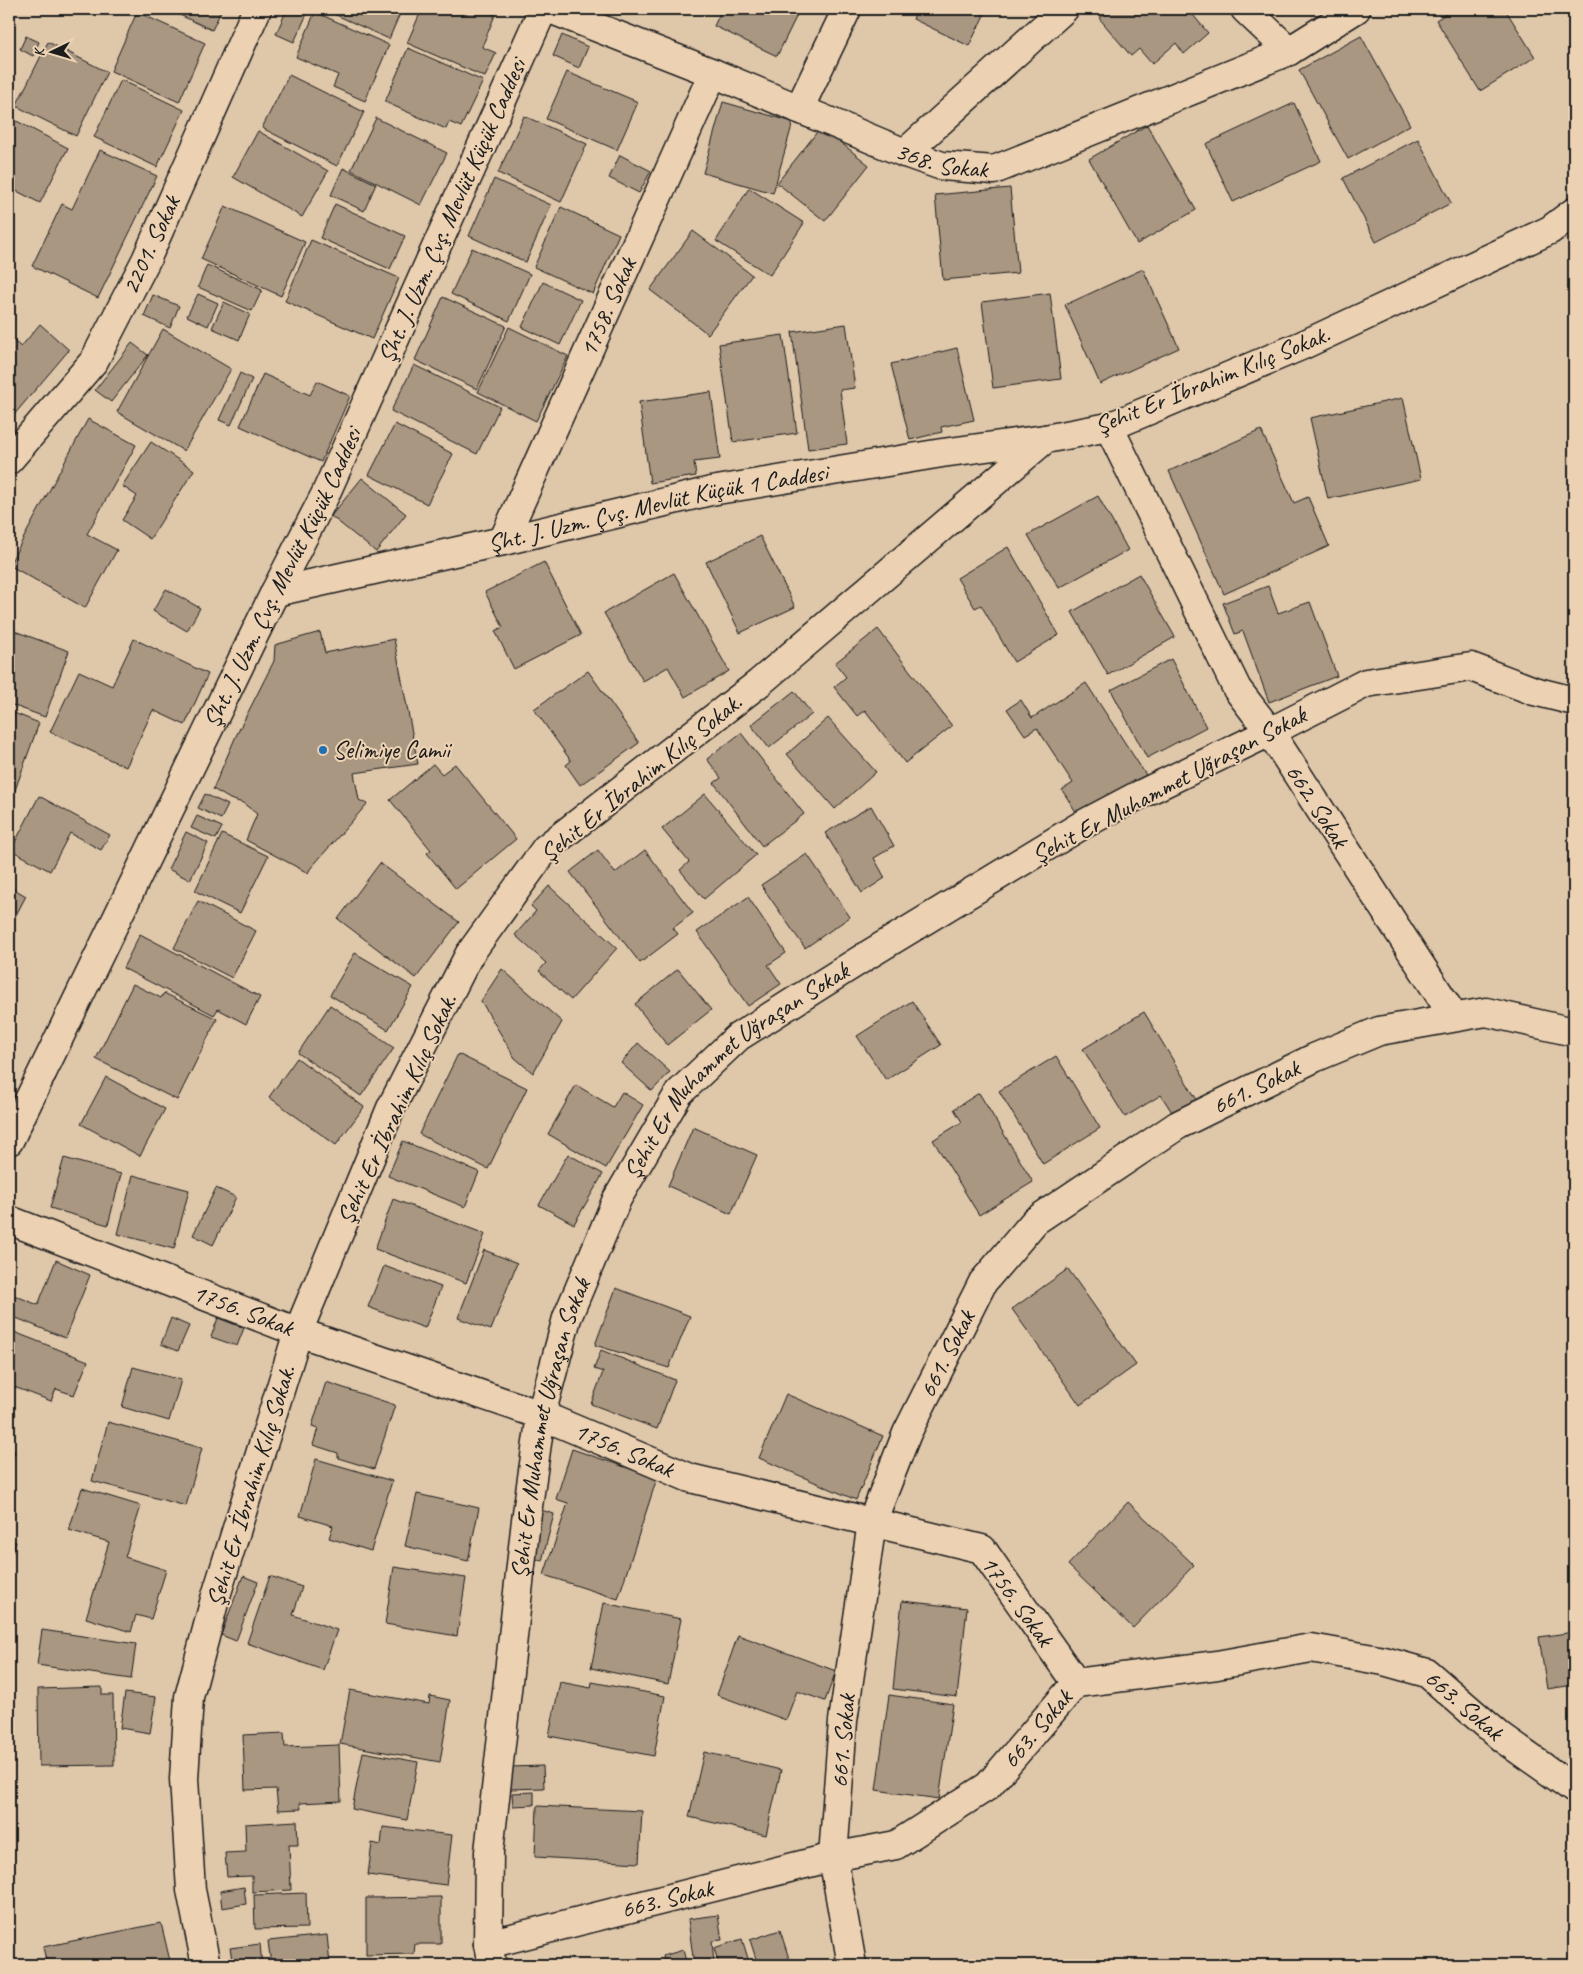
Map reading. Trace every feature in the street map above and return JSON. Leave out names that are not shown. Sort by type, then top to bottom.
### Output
[{"type":"street","name":"2201. Sokak","points":[[9,460],[94,360],[146,260],[257,9]]},
{"type":"street","name":"Şht. J. Uzm. Çvş. Mevlüt Küçük Caddesi","points":[[9,1141],[275,592],[326,495],[542,9]]},
{"type":"street","name":"368. Sokak","points":[[550,9],[712,73],[905,153],[942,166],[994,170],[1289,51],[1356,9]]},
{"type":"street","points":[[799,109],[847,9]]},
{"type":"street","points":[[905,153],[1064,9]]},
{"type":"street","points":[[1245,9],[1289,51]]},
{"type":"street","name":"1758. Sokak","points":[[503,542],[712,73]]},
{"type":"street","name":"Şehit Er İbrahim Kılıç Sokak.","points":[[206,1965],[191,1890],[184,1779],[189,1697],[215,1599],[298,1332],[391,1108],[470,955],[546,848],[759,683],[1046,439],[1109,427],[1303,345],[1562,233],[1574,212]]},
{"type":"street","name":"662. Sokak","points":[[1109,427],[1237,689],[1270,732],[1454,1017]]},
{"type":"street","name":"Şht. J. Uzm. Çvş. Mevlüt Küçük 1 Caddesi","points":[[275,592],[503,542],[711,490],[942,453],[1046,439]]},
{"type":"street","name":"Şehit Er Muhammet Uğraşan Sokak","points":[[490,1955],[489,1852],[526,1520],[541,1416],[567,1318],[617,1199],[679,1093],[738,1037],[871,953],[1082,825],[1366,683],[1471,667],[1534,691],[1574,701]]},
{"type":"street","points":[[1454,1017],[1486,1012],[1574,1032]]},
{"type":"street","name":"661. Sokak","points":[[852,1965],[833,1856],[842,1721],[872,1522],[907,1433],[983,1282],[1035,1222],[1178,1125],[1314,1058],[1379,1031],[1454,1017]]},
{"type":"street","name":"1756. Sokak","points":[[9,1220],[298,1332],[541,1416],[690,1478],[982,1549],[1076,1683]]},
{"type":"street","name":"663. Sokak","points":[[490,1955],[833,1856],[896,1845],[988,1786],[1076,1683],[1217,1665],[1311,1648],[1384,1661],[1426,1673],[1502,1738],[1574,1789]]},
{"type":"building","points":[[167,9],[222,9],[212,30]]},
{"type":"building","points":[[287,9],[294,9],[307,14],[294,42],[276,34]]},
{"type":"building","points":[[323,9],[402,9],[389,39]]},
{"type":"building","points":[[422,9],[482,9],[495,15],[482,47],[496,53],[485,77],[407,43]]},
{"type":"building","points":[[722,9],[800,9],[777,56],[714,26]]},
{"type":"building","points":[[917,9],[987,9],[969,46],[913,19]]},
{"type":"building","points":[[1104,9],[1188,9],[1208,33],[1184,54],[1176,43],[1152,64],[1139,49],[1131,56],[1099,18],[1107,12]]},
{"type":"building","points":[[1454,9],[1505,9],[1535,57],[1480,91],[1436,20]]},
{"type":"building","points":[[137,12],[205,43],[179,102],[111,71]]},
{"type":"building","points":[[315,12],[389,45],[365,101],[333,87],[338,75],[296,57]]},
{"type":"building","points":[[562,35],[588,47],[579,68],[553,56]]},
{"type":"building","points":[[26,36],[39,42],[33,56],[20,49]]},
{"type":"building","points":[[1361,36],[1410,125],[1348,159],[1299,70]]},
{"type":"building","points":[[48,42],[107,72],[76,136],[16,106]]},
{"type":"building","points":[[408,48],[483,81],[461,127],[449,122],[446,129],[385,102]]},
{"type":"building","points":[[567,72],[638,102],[617,150],[546,119]]},
{"type":"building","points":[[289,75],[364,112],[337,166],[262,128]]},
{"type":"building","points":[[121,80],[184,110],[157,167],[94,137]]},
{"type":"building","points":[[723,102],[793,122],[773,193],[703,173]]},
{"type":"building","points":[[1294,103],[1321,161],[1233,202],[1206,144]]},
{"type":"building","points":[[524,116],[587,144],[561,202],[498,173]]},
{"type":"building","points":[[9,117],[68,148],[40,203],[9,187]]},
{"type":"building","points":[[376,118],[447,153],[421,205],[351,170]]},
{"type":"building","points":[[1147,125],[1196,210],[1137,244],[1089,159]]},
{"type":"building","points":[[821,127],[869,165],[825,221],[777,183]]},
{"type":"building","points":[[258,131],[328,171],[302,217],[233,177]]},
{"type":"building","points":[[1418,139],[1451,203],[1376,242],[1343,178]]},
{"type":"building","points":[[100,150],[157,176],[98,298],[32,266],[62,204],[72,209]]},
{"type":"building","points":[[620,155],[651,171],[639,193],[609,178]]},
{"type":"building","points":[[343,168],[376,184],[364,211],[331,195]]},
{"type":"building","points":[[494,179],[551,205],[526,262],[469,236]]},
{"type":"building","points":[[749,188],[804,223],[770,275],[716,241]]},
{"type":"building","points":[[1010,188],[1018,273],[943,280],[935,195]]},
{"type":"building","points":[[335,204],[405,236],[390,269],[320,238]]},
{"type":"building","points":[[225,206],[305,242],[281,296],[201,259]]},
{"type":"building","points":[[561,207],[619,234],[593,294],[534,267]]},
{"type":"building","points":[[693,231],[752,275],[708,334],[650,290]]},
{"type":"building","points":[[311,240],[399,278],[372,339],[285,301]]},
{"type":"building","points":[[472,248],[530,274],[509,321],[451,294]]},
{"type":"building","points":[[207,265],[262,290],[252,311],[198,287]]},
{"type":"building","points":[[1143,269],[1179,348],[1100,384],[1065,305]]},
{"type":"building","points":[[543,282],[581,300],[560,345],[522,327]]},
{"type":"building","points":[[1050,293],[1061,379],[993,388],[982,302]]},
{"type":"building","points":[[198,294],[218,303],[208,326],[187,316]]},
{"type":"building","points":[[153,295],[179,306],[170,328],[144,316]]},
{"type":"building","points":[[443,297],[506,326],[477,389],[415,360]]},
{"type":"building","points":[[224,302],[250,314],[239,340],[212,328]]},
{"type":"building","points":[[40,324],[69,350],[13,416],[9,413],[9,337],[21,347]]},
{"type":"building","points":[[846,324],[855,388],[840,390],[847,444],[808,449],[792,332]]},
{"type":"building","points":[[509,327],[568,356],[536,421],[478,392]]},
{"type":"building","points":[[163,329],[231,369],[184,451],[117,412]]},
{"type":"building","points":[[783,335],[797,433],[733,442],[719,344]]},
{"type":"building","points":[[132,343],[148,355],[111,402],[95,390]]},
{"type":"building","points":[[957,348],[974,420],[941,427],[942,432],[910,440],[891,364]]},
{"type":"building","points":[[414,365],[500,407],[477,454],[391,411]]},
{"type":"building","points":[[240,373],[252,379],[231,425],[219,420]]},
{"type":"building","points":[[263,374],[310,395],[317,381],[350,396],[321,462],[240,426]]},
{"type":"building","points":[[711,392],[720,459],[694,462],[696,476],[650,483],[639,402]]},
{"type":"building","points":[[1403,398],[1421,479],[1328,499],[1310,418]]},
{"type":"building","points":[[88,419],[136,445],[87,534],[117,550],[85,608],[9,565]]},
{"type":"building","points":[[395,424],[453,454],[427,504],[369,475]]},
{"type":"building","points":[[1261,430],[1294,503],[1308,497],[1329,546],[1224,594],[1169,471]]},
{"type":"building","points":[[151,442],[194,470],[150,539],[122,520],[137,496],[122,486]]},
{"type":"building","points":[[362,478],[406,514],[376,552],[331,516]]},
{"type":"building","points":[[1098,496],[1128,550],[1059,588],[1028,535]]},
{"type":"building","points":[[760,536],[795,607],[740,633],[706,562]]},
{"type":"building","points":[[1008,547],[1059,635],[1014,662],[981,605],[975,608],[957,578]]},
{"type":"building","points":[[544,562],[581,635],[514,669],[495,631],[503,627],[485,592]]},
{"type":"building","points":[[674,573],[729,671],[685,697],[668,667],[643,681],[604,613]]},
{"type":"building","points":[[1139,574],[1175,637],[1108,675],[1072,612]]},
{"type":"building","points":[[1268,586],[1278,613],[1310,602],[1337,676],[1269,702],[1243,631],[1235,634],[1223,603]]},
{"type":"building","points":[[166,589],[200,608],[187,631],[153,611]]},
{"type":"building","points":[[9,629],[69,651],[45,717],[9,704]]},
{"type":"building","points":[[878,629],[952,726],[905,763],[865,710],[857,716],[834,687],[846,677],[835,663]]},
{"type":"building","name":"Selimiye Camii","points":[[320,632],[325,653],[394,639],[418,764],[354,773],[359,800],[367,804],[308,873],[246,840],[257,814],[243,803],[230,799],[213,789],[236,736],[274,661],[275,645]]},
{"type":"building","points":[[134,639],[208,674],[185,725],[153,710],[126,767],[50,732],[79,671],[112,686]]},
{"type":"building","points":[[1171,659],[1206,727],[1147,758],[1111,690]]},
{"type":"building","points":[[588,671],[639,743],[580,785],[566,765],[571,761],[534,709]]},
{"type":"building","points":[[1086,683],[1146,775],[1080,818],[1062,790],[1073,783],[1037,728],[1025,735],[1007,709],[1021,700],[1032,718]]},
{"type":"building","points":[[794,691],[812,714],[769,748],[751,725]]},
{"type":"building","points":[[9,711],[39,723],[9,807]]},
{"type":"building","points":[[828,718],[876,772],[835,809],[787,754]]},
{"type":"building","points":[[741,733],[804,814],[762,846],[714,783],[721,778],[707,759]]},
{"type":"building","points":[[433,764],[442,774],[455,764],[516,839],[456,889],[427,853],[431,850],[390,800]]},
{"type":"building","points":[[205,794],[228,805],[221,819],[198,808]]},
{"type":"building","points":[[705,794],[756,855],[704,899],[680,870],[689,862],[662,829]]},
{"type":"building","points":[[39,796],[110,835],[101,850],[70,833],[50,871],[11,850]]},
{"type":"building","points":[[871,806],[894,846],[874,858],[885,878],[862,893],[825,833]]},
{"type":"building","points":[[197,816],[222,827],[216,839],[191,828]]},
{"type":"building","points":[[186,832],[208,843],[190,880],[168,869]]},
{"type":"building","points":[[222,834],[268,856],[240,913],[195,891]]},
{"type":"building","points":[[598,850],[615,873],[645,850],[693,913],[673,928],[678,934],[640,963],[570,872]]},
{"type":"building","points":[[807,854],[850,917],[805,948],[761,885]]},
{"type":"building","points":[[380,863],[459,922],[416,978],[338,919]]},
{"type":"building","points":[[9,886],[26,896],[16,915],[9,911]]},
{"type":"building","points":[[549,886],[617,948],[571,1000],[539,971],[546,963],[515,935],[536,911],[531,906]]},
{"type":"building","points":[[748,897],[786,953],[768,965],[781,984],[748,1006],[697,932]]},
{"type":"building","points":[[198,901],[256,931],[232,978],[174,948]]},
{"type":"building","points":[[140,934],[260,997],[246,1024],[218,1009],[214,1015],[123,968]]},
{"type":"building","points":[[355,953],[413,987],[388,1030],[330,995]]},
{"type":"building","points":[[502,969],[562,1022],[533,1073],[515,1058],[481,1001]]},
{"type":"building","points":[[678,969],[711,1010],[667,1045],[635,1004]]},
{"type":"building","points":[[133,984],[161,998],[164,993],[217,1019],[177,1100],[96,1059]]},
{"type":"building","points":[[912,1001],[941,1045],[886,1080],[857,1036]]},
{"type":"building","points":[[330,1005],[394,1048],[361,1096],[298,1053]]},
{"type":"building","points":[[1144,1012],[1200,1105],[1177,1120],[1161,1095],[1125,1117],[1083,1049]]},
{"type":"building","points":[[638,1043],[670,1072],[652,1091],[621,1063]]},
{"type":"building","points":[[458,1054],[527,1088],[488,1169],[419,1134]]},
{"type":"building","points":[[1056,1056],[1100,1128],[1043,1164],[999,1091]]},
{"type":"building","points":[[297,1058],[364,1107],[336,1145],[269,1097]]},
{"type":"building","points":[[106,1077],[165,1109],[140,1156],[81,1124]]},
{"type":"building","points":[[576,1085],[613,1107],[622,1092],[643,1105],[606,1168],[548,1134]]},
{"type":"building","points":[[979,1093],[1033,1182],[979,1215],[933,1140],[962,1122],[954,1109]]},
{"type":"building","points":[[693,1127],[757,1155],[731,1214],[668,1186]]},
{"type":"building","points":[[403,1141],[479,1172],[465,1207],[388,1176]]},
{"type":"building","points":[[568,1154],[603,1174],[574,1224],[539,1205]]},
{"type":"building","points":[[64,1158],[121,1174],[108,1225],[50,1208]]},
{"type":"building","points":[[133,1175],[189,1190],[174,1249],[118,1234]]},
{"type":"building","points":[[216,1188],[236,1197],[213,1245],[193,1235]]},
{"type":"building","points":[[393,1199],[485,1234],[466,1283],[375,1249]]},
{"type":"building","points":[[484,1250],[517,1263],[491,1330],[458,1318]]},
{"type":"building","points":[[56,1260],[90,1275],[65,1338],[9,1315],[9,1293],[38,1305]]},
{"type":"building","points":[[384,1266],[441,1287],[425,1328],[368,1307]]},
{"type":"building","points":[[1068,1269],[1136,1365],[1080,1405],[1012,1309]]},
{"type":"building","points":[[616,1288],[690,1316],[669,1368],[595,1345]]},
{"type":"building","points":[[171,1318],[189,1326],[178,1351],[161,1344]]},
{"type":"building","points":[[218,1318],[244,1328],[237,1346],[211,1337]]},
{"type":"building","points":[[9,1330],[88,1361],[74,1395],[56,1389],[51,1401],[9,1385]]},
{"type":"building","points":[[601,1350],[675,1380],[657,1429],[591,1404],[603,1372],[594,1369]]},
{"type":"building","points":[[133,1367],[181,1380],[169,1421],[122,1407]]},
{"type":"building","points":[[326,1382],[395,1405],[374,1469],[338,1458],[338,1453],[313,1445],[318,1428],[312,1426]]},
{"type":"building","points":[[786,1394],[883,1436],[856,1500],[759,1458]]},
{"type":"building","points":[[108,1422],[202,1448],[186,1506],[92,1481]]},
{"type":"building","points":[[9,1449],[15,1451],[9,1471]]},
{"type":"building","points":[[572,1449],[657,1478],[618,1599],[544,1575],[568,1503],[556,1499]]},
{"type":"building","points":[[316,1459],[392,1481],[371,1551],[329,1538],[333,1526],[300,1516]]},
{"type":"building","points":[[82,1488],[141,1506],[125,1557],[166,1570],[151,1619],[136,1615],[131,1632],[86,1618],[109,1542],[69,1530]]},
{"type":"building","points":[[417,1494],[479,1508],[468,1561],[405,1546]]},
{"type":"building","points":[[1128,1502],[1194,1565],[1133,1628],[1068,1565]]},
{"type":"building","points":[[541,1510],[554,1514],[542,1561],[529,1557]]},
{"type":"building","points":[[9,1539],[16,1542],[9,1562]]},
{"type":"building","points":[[394,1567],[466,1578],[457,1636],[385,1624]]},
{"type":"building","points":[[243,1576],[258,1582],[236,1641],[221,1635]]},
{"type":"building","points":[[270,1576],[302,1587],[293,1615],[337,1630],[323,1670],[247,1643]]},
{"type":"building","points":[[902,1601],[967,1608],[957,1697],[893,1689]]},
{"type":"building","points":[[604,1603],[681,1619],[668,1684],[591,1668]]},
{"type":"building","points":[[42,1630],[136,1644],[131,1679],[37,1665]]},
{"type":"building","points":[[1574,1632],[1574,1685],[1547,1689],[1539,1637]]},
{"type":"building","points":[[738,1635],[836,1671],[825,1701],[797,1691],[786,1720],[717,1695]]},
{"type":"building","points":[[560,1682],[591,1688],[592,1682],[665,1696],[654,1756],[549,1736]]},
{"type":"building","points":[[102,1687],[102,1695],[113,1695],[114,1765],[39,1766],[38,1689]]},
{"type":"building","points":[[350,1690],[429,1704],[430,1696],[450,1700],[440,1762],[340,1744]]},
{"type":"building","points":[[125,1693],[156,1697],[150,1733],[120,1728]]},
{"type":"building","points":[[889,1695],[953,1704],[939,1799],[876,1790]]},
{"type":"building","points":[[284,1733],[285,1747],[339,1745],[341,1801],[300,1803],[301,1809],[278,1810],[276,1789],[245,1790],[243,1735]]},
{"type":"building","points":[[363,1752],[418,1762],[407,1820],[352,1809]]},
{"type":"building","points":[[704,1752],[781,1770],[766,1835],[689,1817]]},
{"type":"building","points":[[543,1766],[544,1788],[510,1789],[510,1767]]},
{"type":"building","points":[[534,1792],[534,1805],[513,1806],[512,1793]]},
{"type":"building","points":[[537,1806],[642,1811],[639,1863],[535,1857]]},
{"type":"building","points":[[297,1821],[298,1845],[289,1845],[291,1890],[252,1892],[252,1876],[227,1877],[225,1853],[246,1852],[245,1824]]},
{"type":"building","points":[[383,1827],[452,1835],[446,1885],[368,1875],[372,1843],[381,1845]]},
{"type":"building","points":[[244,1887],[246,1904],[222,1908],[220,1891]]},
{"type":"building","points":[[306,1893],[307,1928],[255,1929],[254,1895]]},
{"type":"building","points":[[441,1897],[441,1944],[415,1944],[414,1954],[366,1955],[366,1898]]},
{"type":"building","points":[[718,1915],[722,1940],[712,1941],[714,1965],[694,1965],[688,1919]]},
{"type":"building","points":[[161,1923],[170,1961],[157,1965],[47,1965],[43,1947]]},
{"type":"building","points":[[780,1930],[791,1965],[758,1965],[750,1940]]},
{"type":"building","points":[[327,1935],[330,1965],[271,1965],[268,1941]]},
{"type":"building","points":[[742,1939],[750,1965],[719,1965],[714,1948]]},
{"type":"building","points":[[260,1944],[262,1965],[233,1965],[230,1948]]},
{"type":"building","points":[[683,1950],[687,1965],[665,1965],[663,1956]]},
{"type":"place","name":"Selimiye Camii","points":[[323,750]]}]
